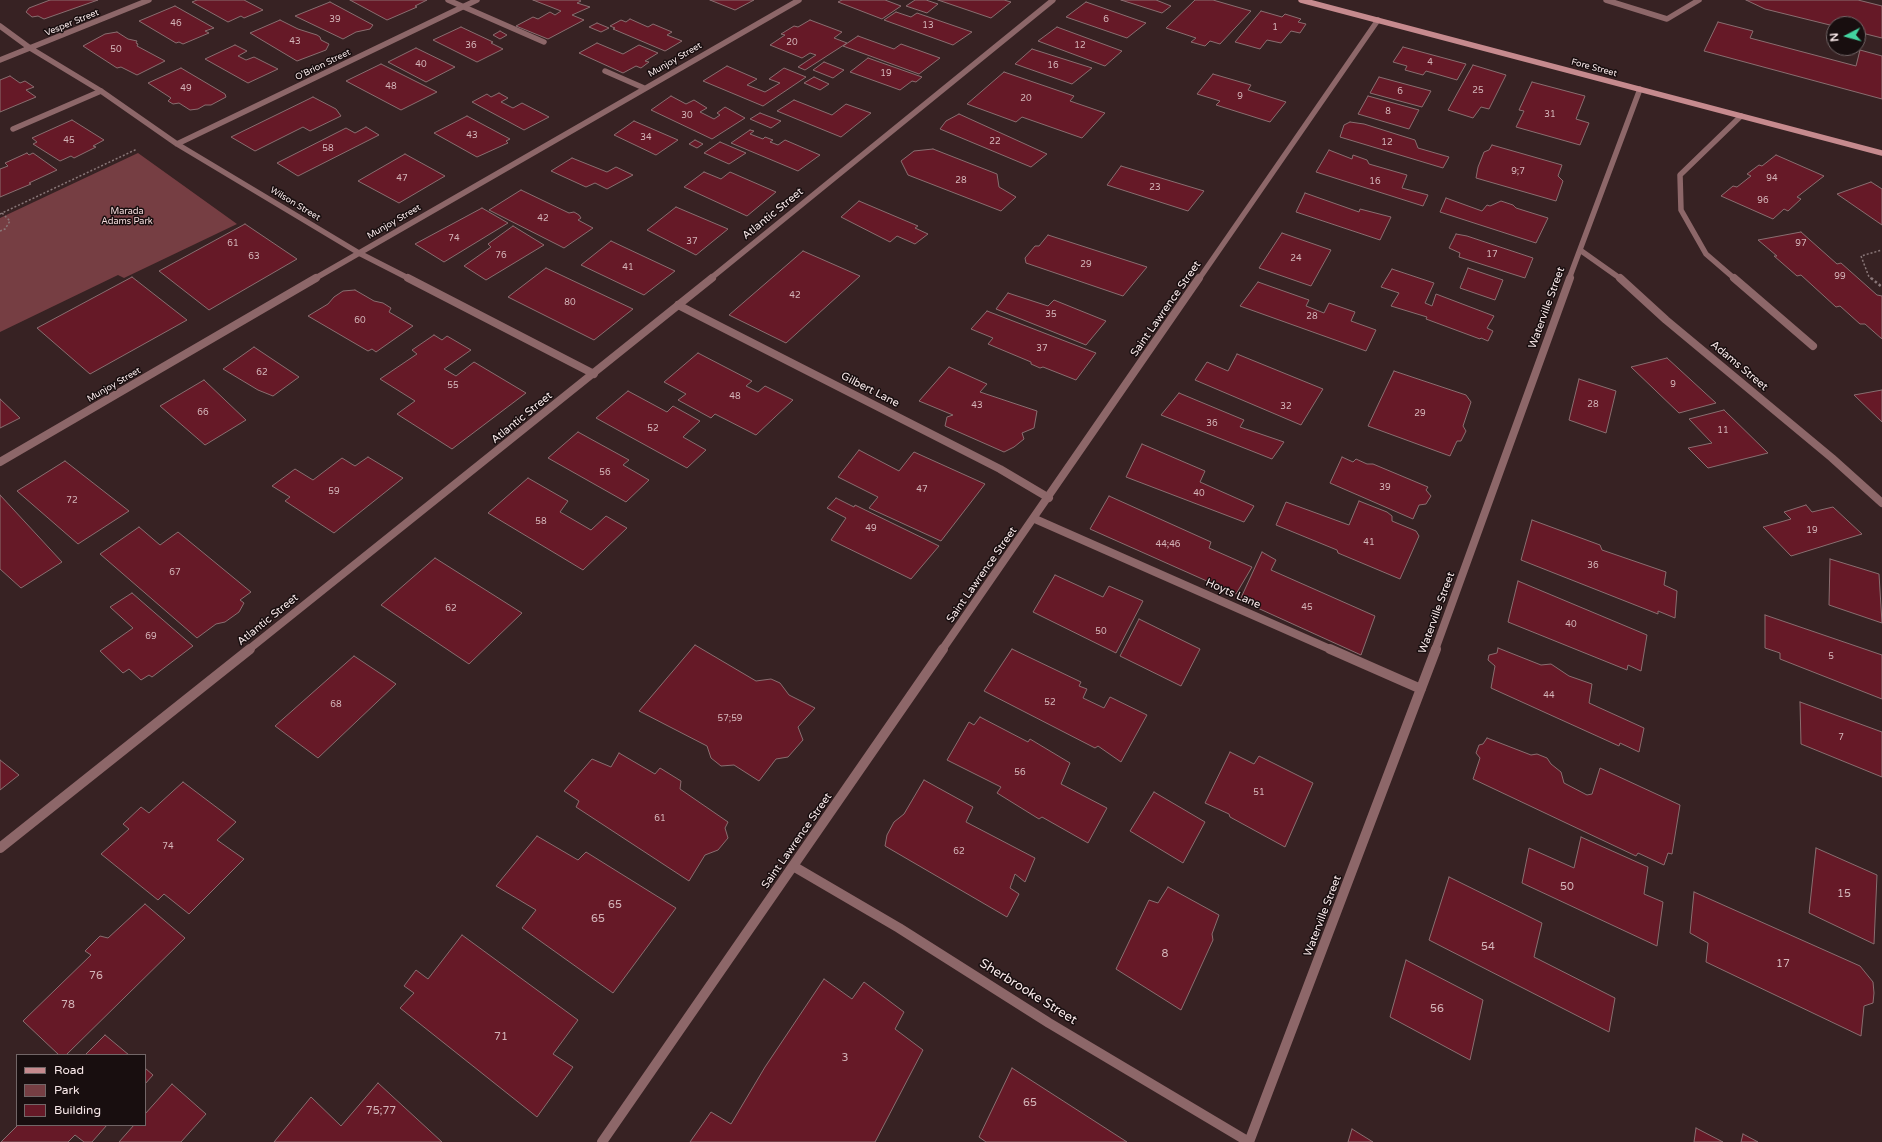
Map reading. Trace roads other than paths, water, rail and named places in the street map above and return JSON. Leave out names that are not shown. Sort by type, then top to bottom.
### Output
[{"type":"street","name":"Vesper Street","points":[[0,60],[149,0]]},
{"type":"street","points":[[448,0],[544,42]]},
{"type":"street","name":"O'Brion Street","points":[[177,144],[477,0]]},
{"type":"street","name":"Munjoy Street","points":[[0,462],[644,88],[799,0]]},
{"type":"street","name":"Atlantic Street","points":[[0,848],[594,374],[1053,0]]},
{"type":"street","name":"Fore Street","points":[[1301,0],[1882,153]]},
{"type":"street","points":[[1606,0],[1668,19],[1699,0]]},
{"type":"street","name":"Saint Lawrence Street","points":[[602,1142],[1035,519],[1378,20]]},
{"type":"street","name":"Wilson Street","points":[[0,26],[30,48],[101,91],[177,144],[359,253],[594,374]]},
{"type":"street","points":[[605,71],[644,88]]},
{"type":"street","name":"Waterville Street","points":[[1249,1142],[1422,689],[1580,250],[1640,89]]},
{"type":"street","points":[[13,129],[101,91]]},
{"type":"street","points":[[1741,116],[1680,176],[1681,210],[1706,254],[1812,346]]},
{"type":"street","name":"Adams Street","points":[[1580,250],[1620,278],[1666,320],[1832,458],[1882,503]]},
{"type":"street","name":"Gilbert Lane","points":[[678,306],[1000,469],[1049,498]]},
{"type":"street","name":"Hoyts Lane","points":[[1035,519],[1422,689]]},
{"type":"street","name":"Sherbrooke Street","points":[[793,866],[899,928],[1049,1023],[1249,1142]]},
{"type":"park label","name":"Marada Adams Park","points":[[127,218]]}]
